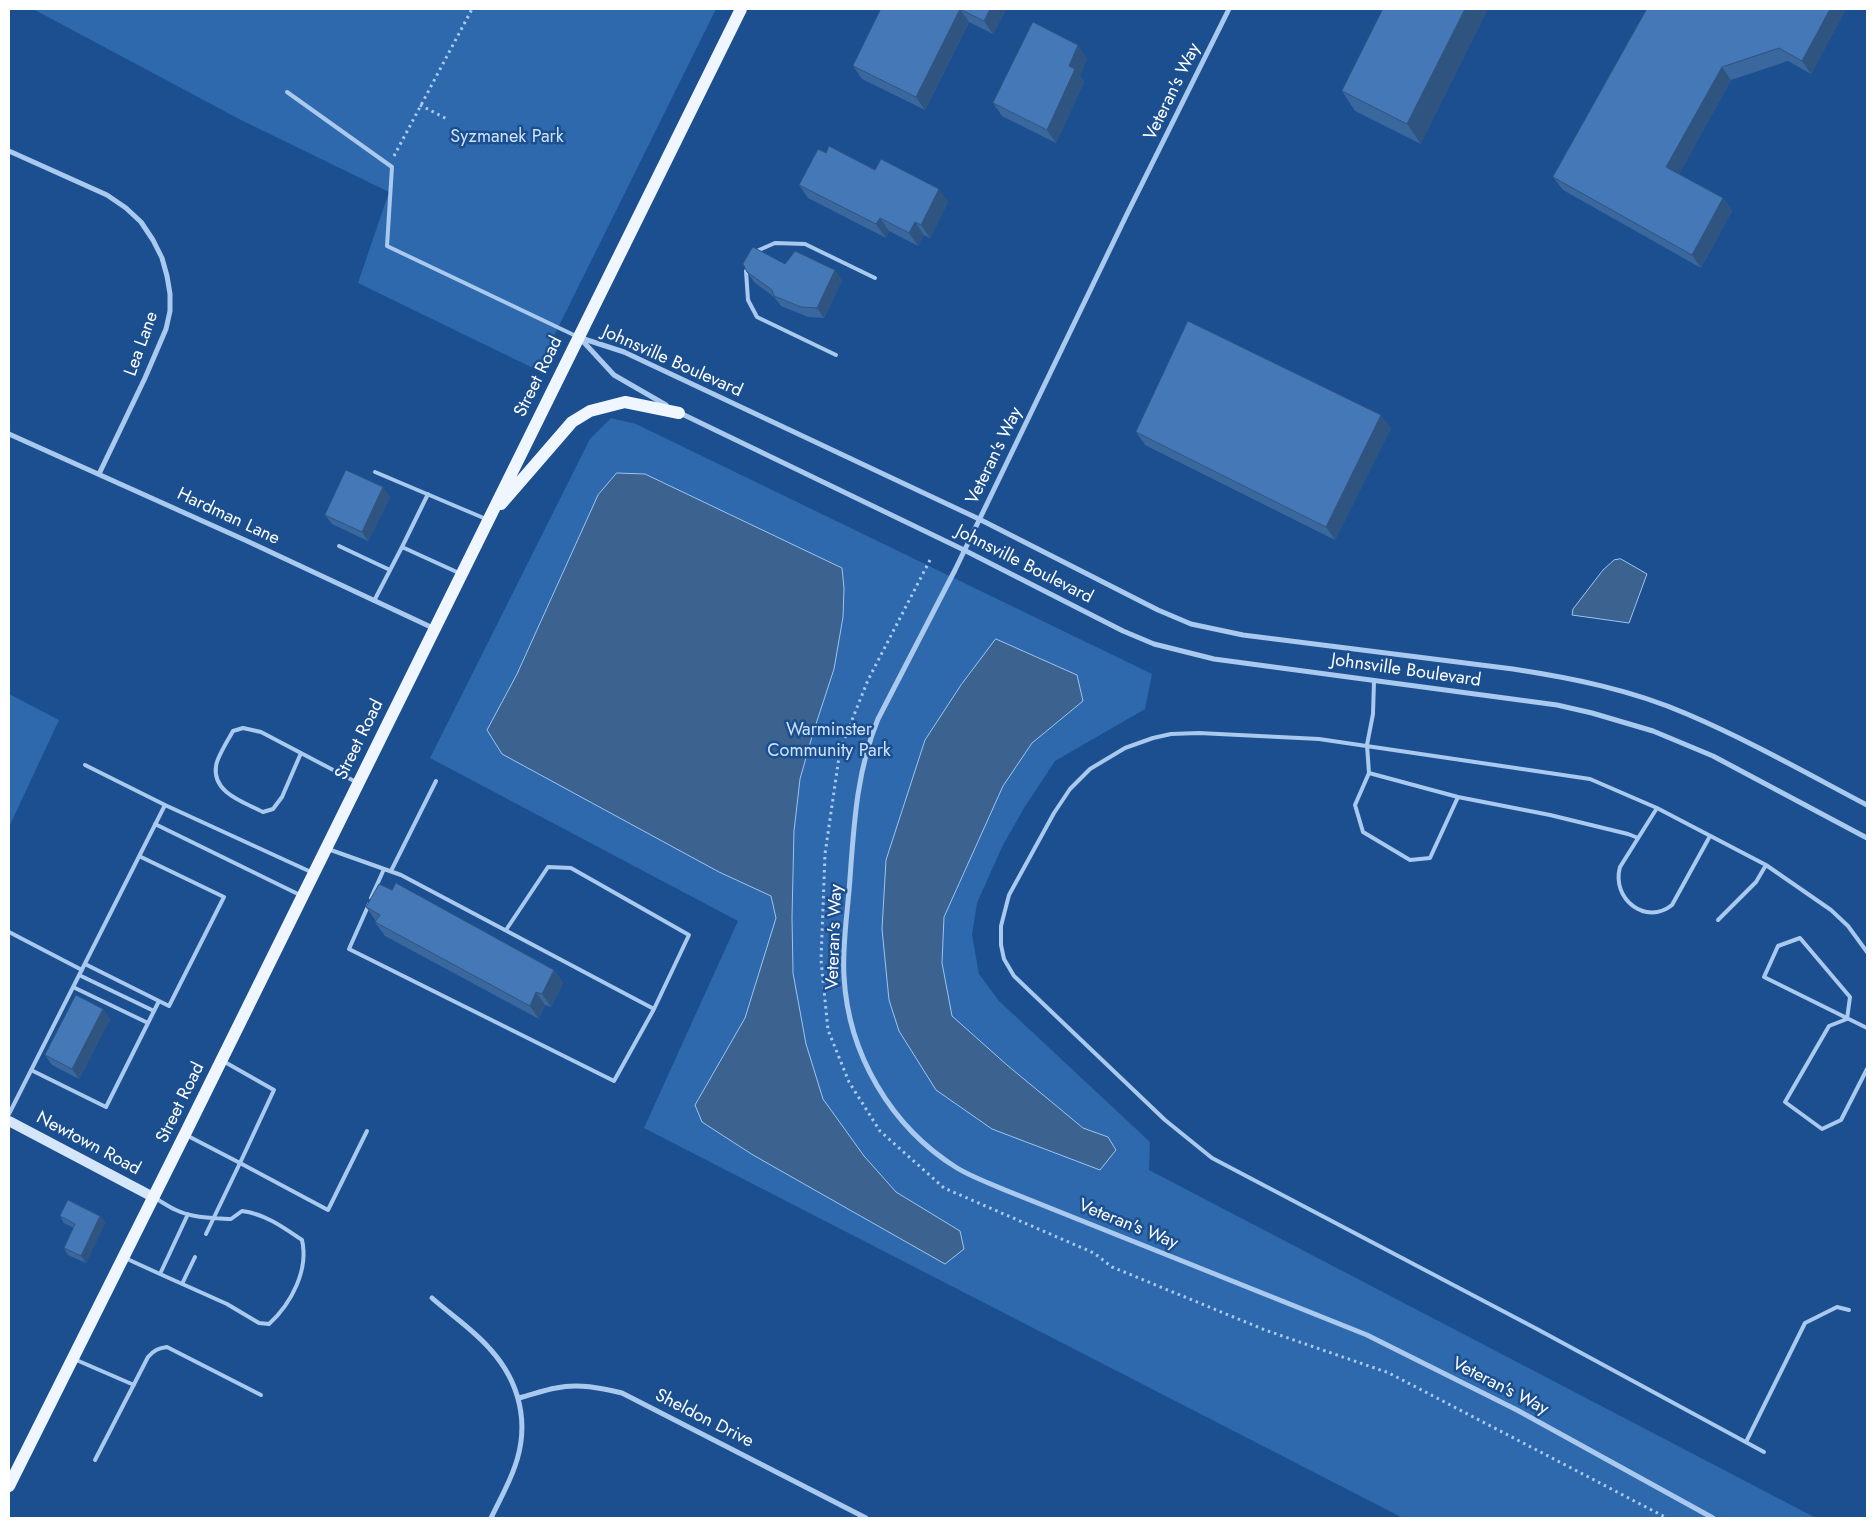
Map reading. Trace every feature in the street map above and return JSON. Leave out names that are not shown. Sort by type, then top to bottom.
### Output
[{"type":"main road","name":"Street Road","points":[[9,1486],[741,9]]},
{"type":"main road","points":[[488,520],[572,422],[590,411],[625,402],[679,413]]},
{"type":"street","name":"Veteran's Way","points":[[1230,9],[1127,214],[964,550],[878,719],[866,750],[857,794],[844,959],[845,988],[853,1035],[872,1078],[888,1104],[934,1152],[957,1168],[980,1180],[1367,1335],[1517,1410],[1712,1518]]},
{"type":"street","name":"Lea Lane","points":[[9,151],[107,195],[126,208],[142,222],[153,240],[162,258],[167,276],[170,311],[166,329],[145,378],[98,474]]},
{"type":"street","name":"Johnsville Boulevard","points":[[578,337],[614,375],[679,413],[964,550],[1123,631],[1154,644],[1214,659],[1557,705],[1592,713],[1653,731],[1713,756],[1867,838]]},
{"type":"street","name":"Johnsville Boulevard","points":[[578,337],[624,352],[979,519],[1158,610],[1191,624],[1242,635],[1522,670],[1617,690],[1686,713],[1867,805]]},
{"type":"street","name":"Hardman Lane","points":[[9,434],[247,540],[434,628]]},
{"type":"street","name":"Newtown Road","points":[[9,1120],[153,1197]]},
{"type":"street","points":[[432,1298],[490,1348],[504,1368],[519,1398],[522,1421],[519,1449],[515,1466],[491,1518]]},
{"type":"street","name":"Sheldon Drive","points":[[519,1398],[557,1387],[572,1386],[595,1387],[622,1393],[866,1518]]},
{"type":"lane","points":[[287,92],[392,167],[387,246],[578,337]]},
{"type":"lane","points":[[755,257],[759,250],[775,243],[805,244],[875,278]]},
{"type":"lane","points":[[750,264],[746,271],[748,300],[757,316],[836,355]]},
{"type":"lane","points":[[375,472],[488,520]]},
{"type":"lane","points":[[374,601],[428,494]]},
{"type":"lane","points":[[339,546],[390,570]]},
{"type":"lane","points":[[402,547],[461,574]]},
{"type":"lane","points":[[1374,681],[1373,714],[1366,745],[1369,773],[1355,806],[1363,832],[1410,860],[1430,858],[1458,797]]},
{"type":"lane","points":[[301,753],[282,797],[273,809],[263,812],[226,793],[217,781],[216,766],[233,731],[243,728],[261,732],[301,753],[358,783]]},
{"type":"lane","points":[[1764,1452],[1537,1329],[1212,1158],[1164,1120],[1041,1004],[1014,976],[1004,959],[1001,945],[1001,926],[1009,895],[1054,813],[1070,789],[1090,769],[1125,748],[1153,738],[1190,733],[1319,739],[1590,779],[1656,808],[1766,865],[1831,910],[1848,926],[1867,952]]},
{"type":"lane","points":[[85,765],[165,805],[313,873]]},
{"type":"lane","points":[[1369,773],[1458,797],[1550,815],[1638,838]]},
{"type":"lane","points":[[391,871],[436,781]]},
{"type":"lane","points":[[9,1114],[165,805]]},
{"type":"lane","points":[[1656,808],[1620,867],[1618,875],[1620,887],[1627,902],[1638,909],[1653,913],[1665,911],[1672,905],[1710,836]]},
{"type":"lane","points":[[155,824],[302,896]]},
{"type":"lane","points":[[326,848],[391,871],[654,1009]]},
{"type":"lane","points":[[85,964],[169,1006],[224,897],[139,856]]},
{"type":"lane","points":[[1718,920],[1756,882],[1766,865]]},
{"type":"lane","points":[[384,869],[349,949],[614,1080],[654,1009],[689,935],[570,868],[548,867],[506,930]]},
{"type":"lane","points":[[9,932],[82,970]]},
{"type":"lane","points":[[1847,1018],[1850,996],[1800,938],[1778,946],[1764,977],[1867,1028]]},
{"type":"lane","points":[[79,975],[154,1011]]},
{"type":"lane","points":[[73,987],[148,1023]]},
{"type":"lane","points":[[31,1070],[106,1107],[159,1001]]},
{"type":"lane","points":[[1847,1018],[1829,1026],[1785,1102],[1822,1129],[1841,1120],[1867,1069]]},
{"type":"lane","points":[[206,1234],[274,1090],[221,1060]]},
{"type":"lane","points":[[185,1134],[328,1210],[367,1131]]},
{"type":"lane","points":[[123,1257],[227,1304],[259,1323],[269,1324],[277,1317],[289,1300],[298,1282],[303,1264],[304,1250],[302,1240],[278,1224],[256,1213],[242,1211],[231,1220],[188,1214],[176,1210],[153,1197]]},
{"type":"lane","points":[[160,1274],[188,1214]]},
{"type":"lane","points":[[182,1284],[195,1257]]},
{"type":"lane","points":[[1746,1442],[1805,1323],[1838,1307],[1849,1310]]},
{"type":"lane","points":[[95,1460],[148,1356],[153,1351],[167,1347],[261,1395]]},
{"type":"lane","points":[[72,1359],[134,1386]]},
{"type":"path","points":[[390,165],[472,9]]},
{"type":"path","points":[[420,105],[448,119]]},
{"type":"path","points":[[930,560],[868,680],[840,750],[825,854],[821,960],[828,1030],[849,1082],[880,1131],[944,1188],[1094,1253],[1112,1267],[1265,1330],[1388,1373],[1667,1518]]},
{"type":"green space","name":"Syzmanek Park","points":[[33,9],[716,9],[537,370],[358,283],[389,192],[241,120]]},
{"type":"green space","name":"Warminster Community Park","points":[[611,418],[636,424],[1152,674],[1145,709],[1055,761],[1024,808],[1002,847],[977,903],[972,935],[979,974],[999,1001],[1150,1142],[1149,1170],[1816,1518],[1403,1518],[644,1128],[738,921],[430,758],[590,439]]},
{"type":"green space","points":[[9,694],[59,720],[9,827]]},
{"type":"shaded area","points":[[617,473],[645,474],[842,568],[844,588],[843,617],[834,669],[800,779],[794,831],[793,973],[806,1044],[823,1099],[864,1156],[896,1192],[960,1231],[964,1249],[945,1264],[753,1155],[702,1122],[695,1105],[745,1018],[776,918],[771,896],[719,872],[502,754],[487,730],[517,674],[598,495]]},
{"type":"shaded area","points":[[1621,559],[1647,574],[1629,623],[1572,615],[1573,609],[1603,570],[1614,560]]},
{"type":"shaded area","points":[[996,639],[1077,675],[1083,701],[1032,743],[1003,786],[944,917],[942,963],[952,1016],[1007,1065],[1083,1128],[1108,1137],[1116,1150],[1100,1170],[992,1129],[936,1090],[899,1031],[889,1000],[882,929],[886,860],[925,740],[961,685]]},
{"type":"building","points":[[881,9],[960,9],[916,97],[853,66]]},
{"type":"building","points":[[960,9],[990,9],[984,21]]},
{"type":"building","points":[[1383,9],[1465,9],[1407,124],[1342,91]]},
{"type":"building","points":[[1647,9],[1830,9],[1802,61],[1779,48],[1722,67],[1666,167],[1723,198],[1692,255],[1553,177]]},
{"type":"building","points":[[1033,22],[1078,45],[1069,66],[1075,69],[1047,130],[993,103]]},
{"type":"building","points":[[829,146],[875,170],[881,159],[939,189],[921,225],[915,222],[909,233],[880,218],[876,224],[799,185],[818,149],[826,153]]},
{"type":"building","points":[[753,247],[785,264],[795,251],[835,270],[817,308],[801,307],[774,296],[772,290],[747,272],[743,264]]},
{"type":"building","points":[[1188,321],[1381,415],[1326,527],[1136,432]]},
{"type":"building","points":[[346,470],[383,487],[362,532],[325,515]]},
{"type":"building","points":[[396,883],[554,970],[542,994],[536,992],[530,1006],[375,922],[380,915],[366,907],[379,884],[392,890]]},
{"type":"building","points":[[76,995],[103,1009],[72,1069],[45,1055]]},
{"type":"building","points":[[68,1200],[100,1216],[81,1256],[64,1248],[75,1224],[60,1216]]}]
